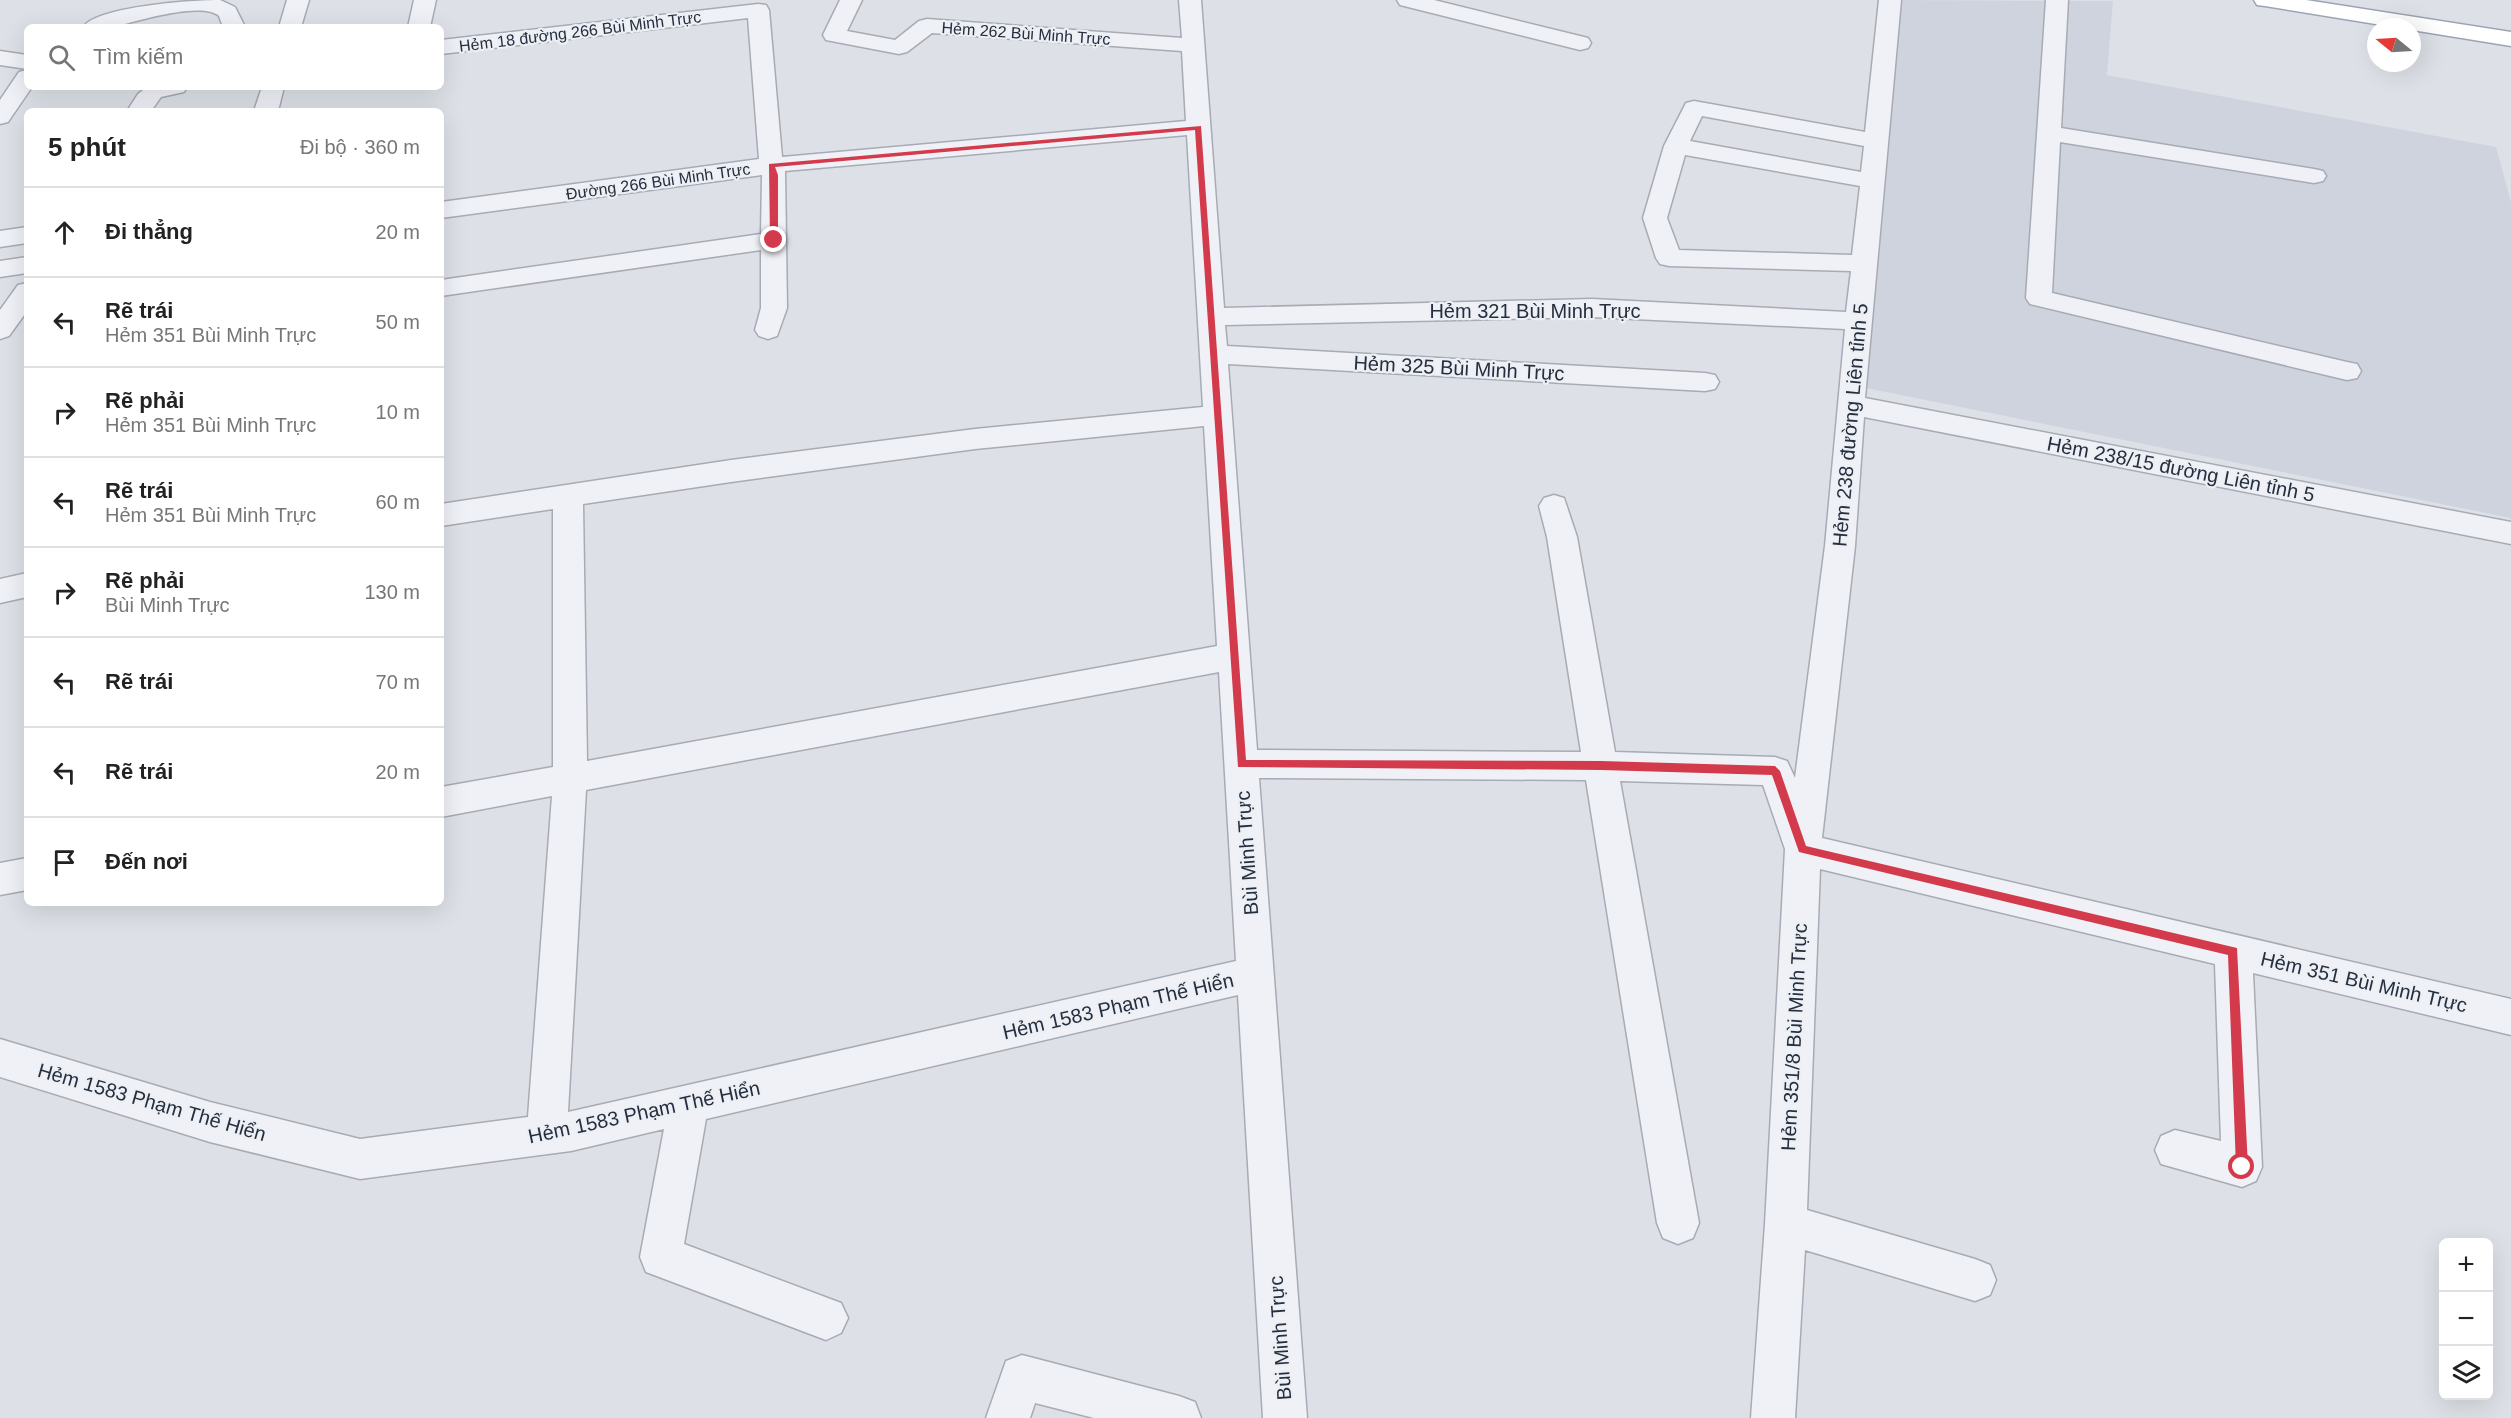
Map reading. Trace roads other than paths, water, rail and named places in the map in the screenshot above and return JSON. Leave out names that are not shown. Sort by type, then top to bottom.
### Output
[{"type":"main road","points":[[2265,0],[2294,2],[2511,39]]},
{"type":"street","points":[[291,24],[298,0]]},
{"type":"street","points":[[420,24],[425,0]]},
{"type":"street","name":"Hẻm 262 Bùi Minh Trực","points":[[851,0],[834,35],[899,47],[927,26],[1193,45]]},
{"type":"street","name":"Bùi Minh Trực","points":[[1190,0],[1285,1418]]},
{"type":"street","points":[[1408,0],[1580,43]]},
{"type":"street","name":"Hẻm 238 đường Liên tỉnh 5","points":[[1803,849],[1840,546],[1858,321],[1890,0]]},
{"type":"street","points":[[2057,0],[2039,298],[2347,371]]},
{"type":"street","points":[[104,24],[130,16],[207,4],[222,8],[230,15],[233,24]]},
{"type":"street","name":"Hẻm 18 đường 266 Bùi Minh Trực","points":[[444,47],[758,10],[771,165],[774,175],[774,308],[768,330]]},
{"type":"street","points":[[0,58],[24,62]]},
{"type":"street","points":[[0,117],[24,81]]},
{"type":"street","points":[[140,108],[145,98],[152,92],[162,90]]},
{"type":"street","points":[[267,108],[272,90]]},
{"type":"street","points":[[1865,263],[1669,258],[1655,218],[1676,146],[1694,108],[1877,141]]},
{"type":"street","name":"Đường 266 Bùi Minh Trực","points":[[444,210],[771,165],[1199,127]]},
{"type":"street","points":[[2048,133],[2314,176]]},
{"type":"street","points":[[1676,146],[1872,181]]},
{"type":"street","points":[[0,239],[24,236]]},
{"type":"street","points":[[444,288],[774,240]]},
{"type":"street","points":[[0,330],[24,295]]},
{"type":"street","name":"Hẻm 321 Bùi Minh Trực","points":[[1211,317],[1592,308],[1858,321]]},
{"type":"street","name":"Hẻm 325 Bùi Minh Trực","points":[[1213,354],[1705,382]]},
{"type":"street","name":"Hẻm 238/15 đường Liên tỉnh 5","points":[[1851,405],[2511,533]]},
{"type":"street","points":[[444,515],[731,471],[975,439],[1218,415]]},
{"type":"street","points":[[547,1134],[570,779],[568,496]]},
{"type":"street","points":[[1554,506],[1562,537],[1678,1223]]},
{"type":"street","points":[[0,591],[24,586]]},
{"type":"street","points":[[444,801],[1234,656]]},
{"type":"street","points":[[1241,764],[1601,766],[1775,771],[1803,849]]},
{"type":"street","name":"Hẻm 351 Bùi Minh Trực","points":[[1803,849],[2511,1017]]},
{"type":"street","name":"Hẻm 351/8 Bùi Minh Trực","points":[[1773,1418],[1786,1224],[1803,849]]},
{"type":"street","points":[[0,879],[24,875]]},
{"type":"street","points":[[2175,1150],[2242,1167],[2233,951]]},
{"type":"street","name":"Hẻm 1583 Phạm Thế Hiển","points":[[0,1058],[210,1122],[360,1159],[571,1131],[1255,974]]},
{"type":"street","points":[[689,1104],[661,1257],[826,1318]]},
{"type":"street","points":[[1786,1224],[1975,1280]]},
{"type":"street","points":[[1008,1418],[1022,1377],[1179,1418]]}]
